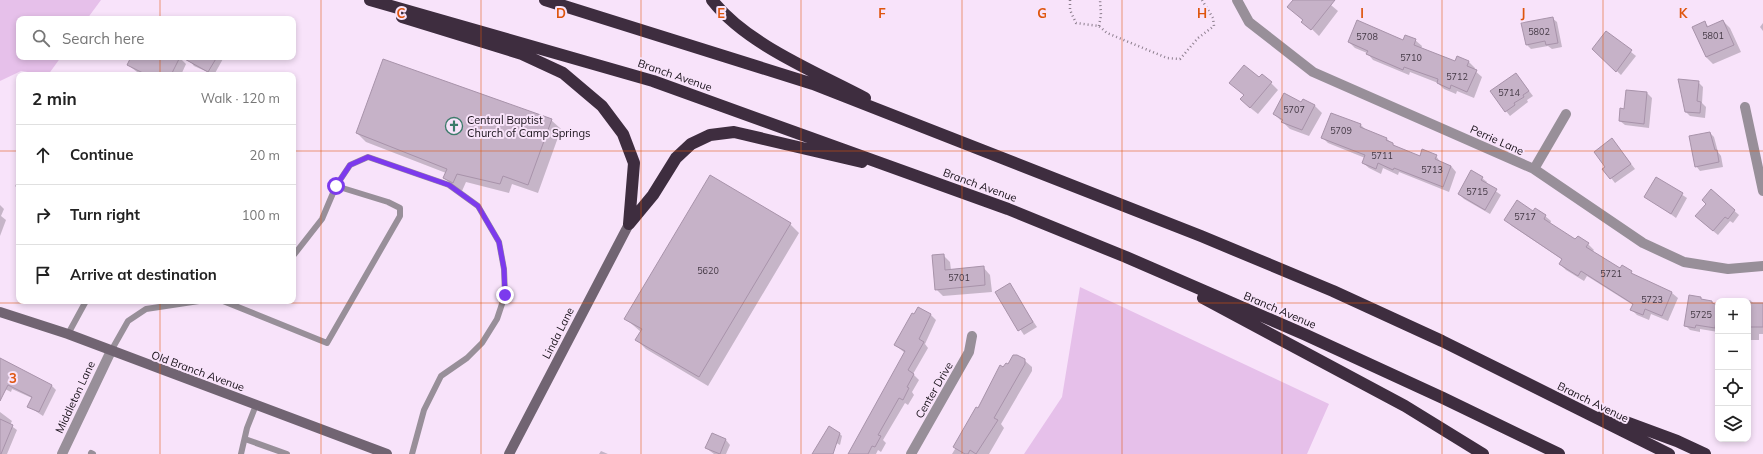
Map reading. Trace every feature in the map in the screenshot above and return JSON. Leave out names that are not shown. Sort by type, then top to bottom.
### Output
[{"type":"highway","points":[[366,0],[383,11],[522,54],[563,74],[602,106],[623,134],[634,163],[629,224]]},
{"type":"highway","name":"Branch Avenue","points":[[370,0],[653,81],[1008,209],[1126,257],[1361,360],[1559,454]]},
{"type":"highway","name":"Branch Avenue","points":[[546,0],[813,84],[924,129],[1136,210],[1294,275],[1442,341],[1669,454]]},
{"type":"highway","points":[[712,0],[720,10],[742,30],[786,57],[924,129]]},
{"type":"highway","points":[[629,224],[653,195],[676,158],[691,144],[710,135],[734,132],[920,176]]},
{"type":"highway","points":[[1126,257],[1398,403],[1483,454]]},
{"type":"highway","points":[[1545,392],[1705,454]]},
{"type":"street","name":"Perrie Lane","points":[[1236,0],[1250,22],[1313,72],[1534,169],[1643,243],[1684,262],[1728,269],[1763,266]]},
{"type":"street","points":[[1745,107],[1763,191]]},
{"type":"street","points":[[1534,169],[1566,114]]},
{"type":"street","name":"Linda Lane","points":[[509,454],[629,224]]},
{"type":"street","name":"Old Branch Avenue","points":[[0,312],[68,334],[387,454]]},
{"type":"street","name":"Center Drive","points":[[911,454],[969,352],[972,336]]},
{"type":"street","name":"Middleton Lane","points":[[62,454],[111,351]]},
{"type":"lane","points":[[296,252],[322,220],[336,186],[350,165],[368,157],[449,185],[478,206],[499,242],[504,269],[505,295],[497,319],[482,343],[467,358],[442,376],[424,410],[412,454]]},
{"type":"lane","points":[[230,304],[327,343],[400,216],[400,208],[388,202],[336,186]]},
{"type":"lane","points":[[68,334],[84,304]]},
{"type":"lane","points":[[111,351],[128,321],[146,309],[179,304]]},
{"type":"lane","points":[[241,454],[256,405]]},
{"type":"lane","points":[[245,439],[287,454]]},
{"type":"path","points":[[1070,0],[1070,10],[1076,23],[1099,26],[1107,33],[1167,58],[1180,59],[1198,38],[1214,26],[1213,18],[1202,0]]},
{"type":"path","points":[[1099,26],[1101,15],[1100,0]]},
{"type":"shaded area","points":[[0,0],[101,0],[89,16],[16,16],[16,60],[59,60],[50,72],[21,71],[16,72],[16,73],[0,81]]},
{"type":"shaded area","points":[[1080,287],[1329,404],[1307,454],[1024,454],[1062,397]]},
{"type":"building","points":[[1293,0],[1335,0],[1311,30],[1301,22],[1303,20],[1287,7]]},
{"type":"building","points":[[1553,17],[1558,43],[1546,45],[1545,41],[1526,45],[1521,23]]},
{"type":"building","points":[[1357,20],[1403,40],[1405,35],[1416,39],[1414,45],[1455,61],[1457,56],[1469,61],[1467,66],[1477,70],[1467,92],[1451,85],[1450,89],[1437,83],[1438,79],[1404,67],[1403,70],[1366,54],[1368,51],[1348,42]]},
{"type":"building","points":[[1723,20],[1734,45],[1706,57],[1692,27],[1705,21],[1707,27]]},
{"type":"building","points":[[1606,31],[1632,50],[1616,72],[1592,49]]},
{"type":"building","name":"Central Baptist Church of Camp Springs","points":[[383,59],[552,119],[528,185],[503,176],[500,184],[457,174],[453,183],[443,178],[447,169],[356,133]]},
{"type":"building","points":[[130,60],[178,60],[172,72],[141,72],[127,65]]},
{"type":"building","points":[[186,60],[215,60],[208,72]]},
{"type":"building","points":[[1244,65],[1259,77],[1262,74],[1272,82],[1250,108],[1240,99],[1244,95],[1229,83]]},
{"type":"building","points":[[1516,73],[1529,91],[1523,95],[1524,97],[1514,103],[1515,105],[1505,112],[1490,91]]},
{"type":"building","points":[[1678,79],[1699,81],[1697,101],[1701,102],[1700,113],[1685,112]]},
{"type":"building","points":[[1626,90],[1647,92],[1644,124],[1619,121],[1620,108],[1624,109]]},
{"type":"building","points":[[1284,93],[1301,102],[1303,99],[1315,105],[1302,130],[1281,122],[1283,120],[1273,114]]},
{"type":"building","points":[[1331,113],[1361,124],[1360,127],[1387,138],[1386,140],[1393,143],[1393,145],[1420,156],[1422,149],[1437,155],[1435,159],[1451,166],[1443,187],[1394,168],[1393,170],[1378,163],[1376,169],[1362,163],[1365,155],[1321,138]]},
{"type":"building","points":[[1710,132],[1715,150],[1717,150],[1719,162],[1695,167],[1689,136]]},
{"type":"building","points":[[1612,138],[1631,164],[1610,179],[1602,169],[1605,167],[1594,152]]},
{"type":"building","points":[[1471,170],[1483,177],[1481,180],[1497,189],[1485,210],[1458,194]]},
{"type":"building","points":[[710,175],[791,223],[699,377],[635,340],[642,329],[624,319]]},
{"type":"building","points":[[1656,177],[1683,193],[1671,214],[1644,197]]},
{"type":"building","points":[[1711,189],[1735,210],[1728,219],[1725,217],[1713,231],[1695,216],[1706,204],[1702,200]]},
{"type":"building","points":[[1517,200],[1533,211],[1535,208],[1546,215],[1544,219],[1575,239],[1578,236],[1589,243],[1586,247],[1620,268],[1622,265],[1632,271],[1631,273],[1672,292],[1662,316],[1645,309],[1643,315],[1630,310],[1633,304],[1581,271],[1578,276],[1559,264],[1562,259],[1504,220]]},
{"type":"building","points":[[944,254],[945,270],[984,266],[985,285],[935,290],[932,255]]},
{"type":"building","points":[[1010,283],[1033,322],[1018,331],[995,292]]},
{"type":"building","points":[[1689,295],[1701,297],[1701,299],[1712,301],[1712,303],[1715,304],[1715,328],[1696,325],[1695,328],[1684,326]]},
{"type":"building","points":[[1751,303],[1763,303],[1763,327],[1751,327]]},
{"type":"building","points":[[918,307],[931,314],[919,339],[924,342],[908,370],[914,374],[907,387],[909,388],[903,400],[899,398],[878,435],[881,436],[875,447],[872,446],[868,454],[848,454],[905,351],[894,345],[912,313],[914,314]]},
{"type":"building","points":[[1013,355],[1017,355],[1025,359],[1025,364],[994,418],[998,420],[976,454],[970,450],[968,454],[965,454],[953,447],[976,407],[978,408],[1000,365],[1003,367],[1006,363],[1008,364]]},
{"type":"building","points":[[0,358],[52,385],[39,412],[27,407],[32,397],[8,385],[0,401]]},
{"type":"building","points":[[0,419],[13,425],[1,454],[0,454]]},
{"type":"building","points":[[829,426],[840,433],[833,454],[812,454]]},
{"type":"building","points":[[712,433],[726,439],[720,454],[705,448]]},
{"type":"place","name":"Central Baptist Church of Camp Springs","points":[[454,126]]},
{"type":"route","points":[[336,186],[350,165],[368,157],[449,185],[478,206],[499,242],[504,269],[505,295]]}]
